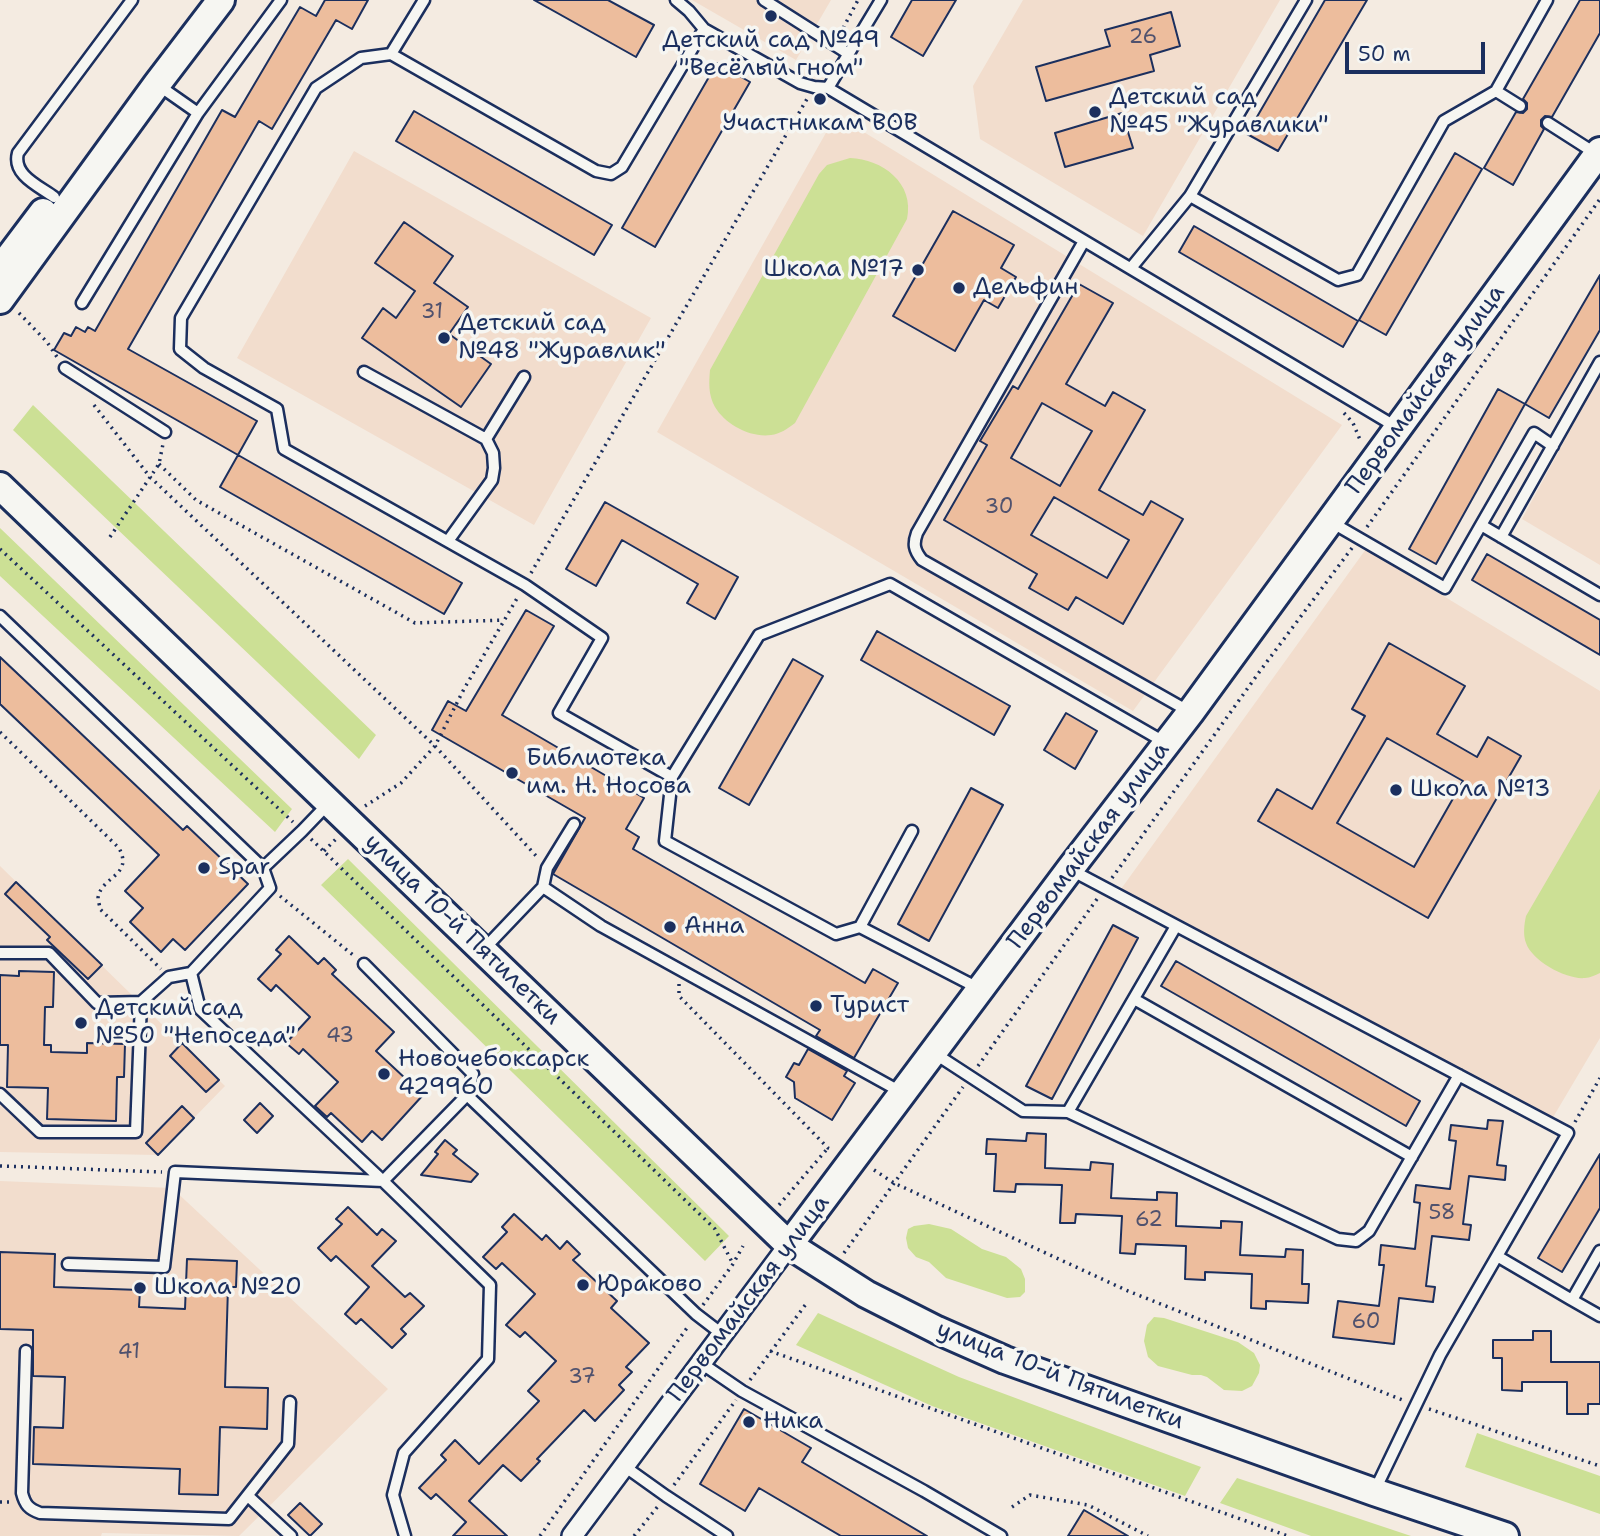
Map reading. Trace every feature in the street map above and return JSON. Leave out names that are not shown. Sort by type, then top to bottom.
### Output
[{"type":"main road","points":[[0,269],[201,0]]},
{"type":"main road","points":[[9,307],[157,84],[221,0]]},
{"type":"main road","name":"Первомайская улица","points":[[789,1245],[1070,869],[1191,713],[1599,153]]},
{"type":"main road","name":"улица 10-й Пятилетки","points":[[0,486],[789,1245],[866,1294],[1005,1360],[1505,1536]]},
{"type":"street","name":"Первомайская улица","points":[[572,1536],[789,1245]]},
{"type":"lane","points":[[54,197],[17,168],[18,153],[132,0]]},
{"type":"lane","points":[[82,303],[198,113],[281,0]]},
{"type":"lane","points":[[391,54],[424,0]]},
{"type":"lane","points":[[676,0],[689,10],[704,29],[800,83],[828,88],[1398,428]]},
{"type":"lane","points":[[764,0],[849,54]]},
{"type":"lane","points":[[828,88],[881,0]]},
{"type":"lane","points":[[1131,268],[1191,196],[1306,0]]},
{"type":"lane","points":[[1191,196],[1338,280],[1357,275],[1444,121],[1496,91],[1547,0]]},
{"type":"lane","points":[[672,776],[559,713],[602,638],[525,585],[284,449],[277,409],[204,368],[180,349],[181,318],[316,88],[361,58],[391,54],[596,172],[611,174],[622,167],[704,29]]},
{"type":"lane","points":[[157,84],[198,113]]},
{"type":"lane","points":[[1496,91],[1520,106]]},
{"type":"lane","points":[[1548,123],[1599,153]]},
{"type":"lane","points":[[1084,241],[917,533],[913,543],[915,552],[922,560],[1191,713]]},
{"type":"lane","points":[[1501,537],[1600,362]]},
{"type":"lane","points":[[65,368],[165,432]]},
{"type":"lane","points":[[364,372],[486,439],[493,453],[492,480],[448,541]]},
{"type":"lane","points":[[486,439],[524,377]]},
{"type":"lane","points":[[1331,522],[1445,588],[1534,433],[1553,446]]},
{"type":"lane","points":[[1481,525],[1600,595]]},
{"type":"lane","points":[[981,990],[860,927],[836,934],[665,841],[672,776],[759,635],[890,584],[1166,744]]},
{"type":"lane","points":[[0,616],[263,868],[270,888],[191,973],[169,977],[141,1002],[97,1003],[49,953],[0,953]]},
{"type":"lane","points":[[263,868],[330,803]]},
{"type":"lane","points":[[482,950],[543,887],[547,868],[574,824]]},
{"type":"lane","points":[[860,927],[912,831]]},
{"type":"lane","points":[[1070,869],[1568,1133],[1440,1355],[1374,1492]]},
{"type":"lane","points":[[543,887],[601,926],[903,1093]]},
{"type":"lane","points":[[1068,1112],[1176,926]]},
{"type":"lane","points":[[68,1264],[164,1267],[175,1172],[383,1181],[467,1095],[473,1074],[364,964]]},
{"type":"lane","points":[[191,973],[200,1009],[490,1285],[488,1359],[404,1453],[393,1495],[405,1536]]},
{"type":"lane","points":[[1134,999],[1412,1157]]},
{"type":"lane","points":[[0,1094],[40,1132],[136,1132],[141,1002]]},
{"type":"lane","points":[[934,1052],[1023,1111],[1068,1112],[1338,1239],[1356,1241],[1369,1231],[1459,1076]]},
{"type":"lane","points":[[467,1095],[696,1314],[722,1334]]},
{"type":"lane","points":[[1572,1300],[1600,1251]]},
{"type":"lane","points":[[1497,1256],[1600,1316]]},
{"type":"lane","points":[[26,1351],[22,1493],[24,1502],[30,1509],[40,1513],[229,1519],[288,1444],[290,1402]]},
{"type":"lane","points":[[701,1363],[742,1391],[1001,1536]]},
{"type":"lane","points":[[624,1466],[727,1536]]},
{"type":"lane","points":[[248,1496],[291,1536]]},
{"type":"path","points":[[834,45],[858,0]]},
{"type":"path","points":[[324,851],[351,823],[361,808],[401,783],[435,746],[464,689],[814,87]]},
{"type":"path","points":[[844,1253],[1600,199]]},
{"type":"path","points":[[9,307],[47,342],[65,368]]},
{"type":"path","points":[[90,400],[150,477],[435,746],[547,868]]},
{"type":"path","points":[[1345,414],[1353,423],[1365,451]]},
{"type":"path","points":[[110,537],[159,464],[165,432]]},
{"type":"path","points":[[159,464],[196,500],[415,623],[504,620]]},
{"type":"path","points":[[0,549],[324,851],[715,1229],[733,1264]]},
{"type":"path","points":[[0,732],[119,848],[124,862],[101,891],[97,899],[100,909],[169,977]]},
{"type":"path","points":[[270,888],[364,964]]},
{"type":"path","points":[[678,969],[679,996],[828,1148],[836,1151]]},
{"type":"path","points":[[1568,1133],[1600,1078]]},
{"type":"path","points":[[777,1207],[828,1148]]},
{"type":"path","points":[[0,1166],[175,1172]]},
{"type":"path","points":[[866,1166],[894,1183],[1128,1291],[1416,1405],[1600,1466]]},
{"type":"path","points":[[540,1536],[733,1264],[743,1246]]},
{"type":"path","points":[[634,1536],[806,1304]]},
{"type":"path","points":[[770,1351],[1288,1536]]},
{"type":"path","points":[[1012,1507],[1030,1495],[1088,1505],[1148,1536]]},
{"type":"shaded area","name":"Детский сад №49 \"Весёлый гном\"","points":[[692,0],[831,0],[796,60]]},
{"type":"shaded area","name":"Детский сад №45 \"Журавлики\"","points":[[1023,0],[1280,0],[1143,236],[980,139],[973,86]]},
{"type":"shaded area","name":"Школа №17","points":[[836,115],[1342,425],[1133,711],[657,432]]},
{"type":"shaded area","name":"Детский сад №48 \"Журавлик\"","points":[[354,151],[651,318],[534,525],[237,358]]},
{"type":"shaded area","points":[[1600,375],[1600,565],[1522,519]]},
{"type":"shaded area","name":"Школа №13","points":[[1366,549],[1600,691],[1600,1038],[1552,1119],[1121,889]]},
{"type":"shaded area","name":"Детский сад №50 \"Непоседа\"","points":[[0,866],[225,1086],[158,1155],[0,1152]]},
{"type":"shaded area","name":"Школа №20","points":[[0,1181],[172,1188],[388,1389],[239,1536],[102,1533],[101,1536],[0,1536]]},
{"type":"green space","points":[[850,158],[874,163],[894,175],[906,194],[907,219],[795,423],[774,434],[747,432],[725,419],[715,407],[710,393],[710,370],[819,174],[827,165]]},
{"type":"green space","points":[[33,405],[376,735],[359,759],[13,430]]},
{"type":"green space","points":[[0,528],[292,809],[275,832],[0,576]]},
{"type":"green space","points":[[1600,789],[1600,973],[1589,978],[1578,978],[1560,973],[1535,956],[1526,943],[1525,923],[1526,916]]},
{"type":"green space","points":[[348,859],[729,1236],[705,1261],[321,885]]},
{"type":"green space","points":[[929,1224],[951,1229],[982,1249],[1006,1257],[1021,1269],[1025,1279],[1025,1292],[1020,1297],[1007,1298],[946,1278],[929,1262],[916,1257],[908,1248],[908,1229]]},
{"type":"green space","points":[[818,1313],[959,1377],[1201,1467],[1185,1496],[932,1406],[796,1345]]},
{"type":"green space","points":[[1154,1317],[1238,1342],[1254,1353],[1260,1365],[1252,1386],[1242,1391],[1224,1390],[1207,1377],[1158,1366],[1148,1357],[1144,1341],[1147,1325]]},
{"type":"green space","points":[[1477,1433],[1600,1476],[1600,1514],[1465,1467]]},
{"type":"green space","points":[[1237,1478],[1411,1536],[1311,1536],[1220,1503]]},
{"type":"building","points":[[325,0],[368,0],[352,29],[336,20],[272,129],[259,121],[128,349],[257,421],[238,455],[54,350],[64,333],[71,336],[76,327],[85,332],[88,327],[95,331],[222,110],[235,117],[300,7],[316,16]]},
{"type":"building","points":[[534,0],[608,0],[654,25],[636,57]]},
{"type":"building","points":[[912,0],[956,0],[923,56],[891,37]]},
{"type":"building","points":[[1325,0],[1367,0],[1278,151],[1247,134]]},
{"type":"building","points":[[1580,0],[1600,0],[1600,33],[1552,117],[1545,116],[1541,120],[1544,129],[1513,185],[1484,168],[1516,112],[1523,113],[1527,109],[1527,103],[1523,99]]},
{"type":"building","points":[[1171,12],[1180,46],[1150,55],[1154,71],[1046,101],[1036,67],[1110,46],[1105,30]]},
{"type":"building","points":[[717,63],[750,82],[655,247],[622,228]]},
{"type":"building","points":[[414,111],[612,225],[594,255],[396,141]]},
{"type":"building","points":[[1122,113],[1133,148],[1065,167],[1055,133]]},
{"type":"building","points":[[1455,153],[1482,169],[1386,335],[1359,320]]},
{"type":"building","name":"Дельфин","points":[[953,211],[1014,245],[1001,268],[1016,277],[998,308],[984,300],[955,351],[893,316]]},
{"type":"building","points":[[404,222],[453,256],[434,283],[468,307],[449,334],[491,364],[461,407],[362,338],[383,308],[396,318],[415,291],[375,263]]},
{"type":"building","points":[[1194,226],[1358,321],[1343,347],[1179,252]]},
{"type":"building","points":[[1600,275],[1600,330],[1549,418],[1525,404]]},
{"type":"building","points":[[1079,284],[1113,303],[1066,384],[1105,406],[1113,392],[1145,410],[1099,490],[1143,515],[1151,501],[1183,519],[1123,624],[1076,597],[1068,610],[1029,588],[1037,574],[944,520],[987,445],[980,441],[1013,386],[1018,389]],"holes":[[[1042,403],[1092,431],[1060,486],[1011,458]],[[1054,497],[1129,540],[1107,578],[1031,535]]]},
{"type":"building","points":[[1498,389],[1525,404],[1436,564],[1409,549]]},
{"type":"building","points":[[238,455],[462,583],[444,614],[220,487]]},
{"type":"building","points":[[605,502],[738,577],[715,619],[687,603],[698,584],[622,540],[596,586],[566,569]]},
{"type":"building","points":[[1487,554],[1600,620],[1600,655],[1472,580]]},
{"type":"building","points":[[526,610],[554,626],[502,715],[644,798],[626,829],[639,837],[633,849],[865,983],[873,969],[898,983],[854,1058],[816,1036],[820,1030],[553,874],[585,818],[432,730],[448,701],[466,711]]},
{"type":"building","points":[[877,631],[1010,706],[994,735],[861,660]]},
{"type":"building","points":[[1389,643],[1465,686],[1437,734],[1477,757],[1488,737],[1521,756],[1428,918],[1258,821],[1277,789],[1312,809],[1365,716],[1352,709]],"holes":[[[1387,738],[1463,781],[1414,867],[1337,823]]]},
{"type":"building","points":[[0,657],[183,830],[187,826],[248,884],[185,950],[173,939],[161,952],[130,922],[143,908],[125,891],[159,855],[0,704]]},
{"type":"building","points":[[793,659],[823,676],[749,805],[719,788]]},
{"type":"building","points":[[1066,713],[1097,731],[1075,769],[1044,750]]},
{"type":"building","points":[[971,788],[1003,805],[929,941],[898,924]]},
{"type":"building","points":[[16,882],[102,965],[88,979],[47,940],[50,937],[5,894]]},
{"type":"building","points":[[1113,925],[1138,938],[1052,1099],[1026,1086]]},
{"type":"building","points":[[289,936],[318,964],[324,958],[336,970],[332,974],[394,1032],[376,1051],[423,1095],[382,1140],[372,1131],[362,1142],[331,1113],[327,1117],[315,1106],[338,1082],[303,1049],[299,1054],[286,1043],[310,1017],[276,985],[271,991],[258,979],[281,954],[276,950]]},
{"type":"building","points":[[1176,961],[1420,1101],[1406,1126],[1161,986]]},
{"type":"building","points":[[19,971],[54,972],[53,1007],[45,1007],[44,1045],[51,1045],[51,1052],[87,1053],[87,1043],[125,1044],[124,1077],[117,1077],[116,1121],[47,1119],[48,1088],[7,1087],[8,1045],[0,1045],[0,975],[19,976]]},
{"type":"building","points":[[182,1043],[219,1080],[206,1092],[170,1056]]},
{"type":"building","points":[[808,1049],[847,1071],[844,1076],[855,1083],[832,1120],[795,1098],[794,1082],[786,1077],[794,1063],[799,1065]]},
{"type":"building","points":[[260,1103],[273,1116],[257,1133],[244,1120]]},
{"type":"building","points":[[182,1106],[194,1118],[158,1155],[146,1143]]},
{"type":"building","points":[[1488,1120],[1503,1121],[1497,1165],[1506,1166],[1505,1180],[1469,1176],[1463,1224],[1471,1225],[1469,1240],[1432,1236],[1426,1286],[1435,1287],[1433,1302],[1399,1298],[1394,1344],[1333,1337],[1338,1301],[1379,1306],[1384,1265],[1379,1265],[1381,1245],[1415,1249],[1420,1203],[1414,1202],[1416,1185],[1450,1189],[1456,1141],[1449,1140],[1451,1125],[1487,1129]]},
{"type":"building","points":[[1027,1133],[1046,1134],[1045,1168],[1090,1170],[1091,1162],[1113,1164],[1111,1198],[1157,1200],[1157,1192],[1177,1193],[1176,1226],[1221,1228],[1221,1221],[1242,1222],[1240,1255],[1285,1257],[1286,1249],[1303,1250],[1302,1284],[1309,1284],[1308,1303],[1266,1301],[1266,1309],[1251,1308],[1252,1274],[1205,1272],[1205,1280],[1185,1279],[1186,1246],[1136,1244],[1135,1254],[1120,1253],[1122,1216],[1076,1214],[1075,1223],[1060,1223],[1062,1185],[1016,1184],[1015,1192],[994,1191],[996,1154],[986,1154],[987,1139],[1026,1141]]},
{"type":"building","points":[[445,1140],[457,1150],[453,1154],[478,1174],[471,1182],[421,1175],[438,1154],[435,1152]]},
{"type":"building","points":[[1600,1154],[1600,1208],[1562,1272],[1538,1258]]},
{"type":"building","points":[[348,1207],[377,1235],[382,1229],[396,1241],[372,1266],[405,1297],[410,1293],[424,1306],[401,1329],[406,1334],[392,1348],[361,1319],[356,1324],[345,1314],[369,1287],[336,1256],[331,1261],[318,1248],[342,1224],[336,1219]]},
{"type":"building","points":[[514,1214],[542,1240],[546,1235],[560,1249],[567,1241],[580,1254],[573,1260],[617,1301],[611,1308],[649,1343],[626,1367],[632,1372],[619,1385],[624,1390],[595,1421],[584,1410],[537,1459],[540,1461],[521,1481],[503,1465],[469,1501],[507,1536],[453,1536],[466,1522],[436,1494],[431,1499],[419,1488],[446,1460],[441,1455],[455,1440],[479,1464],[539,1401],[528,1391],[556,1361],[525,1332],[520,1337],[506,1325],[535,1294],[502,1263],[496,1269],[483,1257],[507,1232],[502,1227]]},
{"type":"building","points":[[0,1252],[55,1254],[54,1287],[140,1290],[139,1307],[185,1309],[187,1259],[237,1261],[236,1287],[228,1287],[225,1387],[268,1388],[267,1429],[220,1427],[218,1495],[179,1494],[180,1469],[33,1464],[34,1427],[63,1428],[65,1377],[33,1376],[33,1330],[0,1329]]},
{"type":"building","points":[[1533,1331],[1551,1331],[1551,1362],[1600,1362],[1600,1404],[1588,1404],[1588,1414],[1567,1414],[1567,1382],[1522,1382],[1522,1391],[1502,1390],[1502,1358],[1493,1358],[1493,1340],[1533,1340]]},
{"type":"building","points":[[744,1409],[811,1448],[802,1462],[927,1536],[841,1536],[759,1488],[745,1511],[700,1484]]},
{"type":"building","points":[[300,1503],[322,1524],[310,1536],[288,1515]]},
{"type":"building","points":[[1084,1510],[1128,1536],[1068,1536]]},
{"type":"place","name":"Детский сад №49 \"Весёлый гном\"","points":[[771,16]]},
{"type":"place","name":"Участникам ВОВ","points":[[820,99]]},
{"type":"place","name":"Детский сад №45 \"Журавлики\"","points":[[1095,112]]},
{"type":"place","name":"Школа №17","points":[[918,270]]},
{"type":"place","name":"Дельфин","points":[[959,288]]},
{"type":"place","name":"Детский сад №48 \"Журавлик\"","points":[[444,338]]},
{"type":"place","name":"Библиотека им. Н. Носова","points":[[512,773]]},
{"type":"place","name":"Школа №13","points":[[1396,790]]},
{"type":"place","name":"Spar","points":[[204,868]]},
{"type":"place","name":"Анна","points":[[670,927]]},
{"type":"place","name":"Турист","points":[[816,1006]]},
{"type":"place","name":"Детский сад №50 \"Непоседа\"","points":[[81,1023]]},
{"type":"place","name":"Новочебоксарск 429960","points":[[384,1074]]},
{"type":"place","name":"Юраково","points":[[583,1285]]},
{"type":"place","name":"Школа №20","points":[[140,1288]]},
{"type":"place","name":"Ника","points":[[749,1422]]}]
